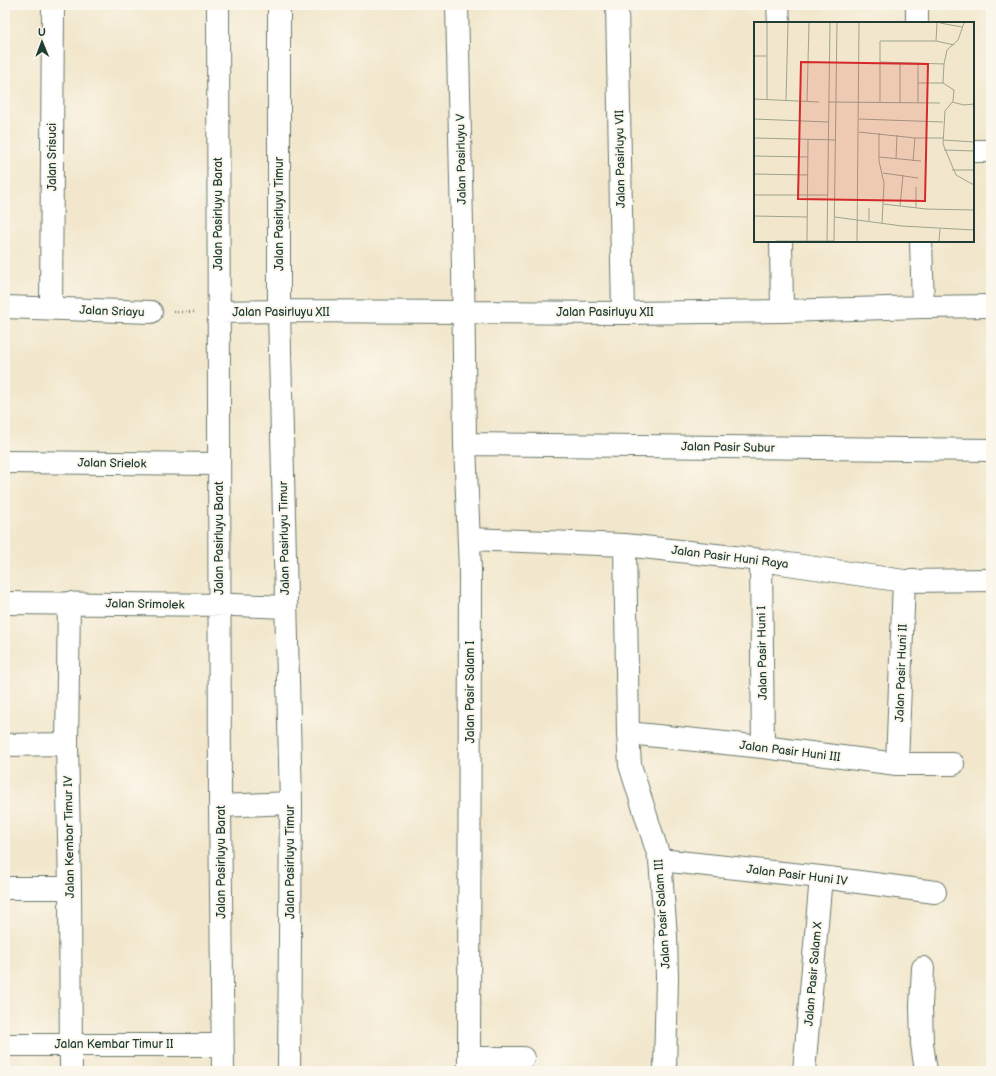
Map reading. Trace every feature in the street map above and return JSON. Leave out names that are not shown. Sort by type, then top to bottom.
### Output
[{"type":"street","name":"Jalan Srisuci","points":[[51,308],[53,5]]},
{"type":"street","name":"Jalan Pasirluyu Barat","points":[[218,5],[219,464],[226,605],[227,806],[222,1045],[223,1071]]},
{"type":"street","name":"Jalan Pasirluyu Timur","points":[[279,5],[277,606],[286,803],[289,1071]]},
{"type":"street","name":"Jalan Pasirluyu V","points":[[457,5],[464,313]]},
{"type":"street","name":"Jalan Pasirluyu VII","points":[[617,5],[623,312]]},
{"type":"street","points":[[778,5],[779,22]]},
{"type":"street","points":[[917,5],[917,22]]},
{"type":"street","points":[[974,151],[991,151]]},
{"type":"street","points":[[781,242],[782,311]]},
{"type":"street","points":[[921,242],[923,306]]},
{"type":"street","name":"Jalan Pasirluyu XII","points":[[219,312],[279,311],[464,313],[782,311],[923,306],[991,306]]},
{"type":"street","name":"Jalan Sriayu","points":[[5,307],[151,312]]},
{"type":"street","name":"Jalan Pasir Salam I","points":[[464,313],[465,444],[470,570],[469,1064]]},
{"type":"street","name":"Jalan Pasir Subur","points":[[465,444],[991,450]]},
{"type":"street","name":"Jalan Srielok","points":[[5,462],[219,464]]},
{"type":"street","name":"Jalan Pasir Huni Raya","points":[[469,539],[625,545],[761,560],[904,581],[991,580]]},
{"type":"street","name":"Jalan Pasir Salam III","points":[[625,545],[628,733],[630,765],[660,860],[666,936],[667,977],[665,1071]]},
{"type":"street","name":"Jalan Pasir Huni I","points":[[761,560],[763,747]]},
{"type":"street","name":"Jalan Pasir Huni II","points":[[897,764],[904,581]]},
{"type":"street","name":"Jalan Srimolek","points":[[5,603],[69,602],[277,606]]},
{"type":"street","name":"Jalan Kembar Timur IV","points":[[69,602],[67,744],[70,888],[71,1071]]},
{"type":"street","name":"Jalan Pasir Huni III","points":[[628,733],[763,747],[897,764],[953,764]]},
{"type":"street","points":[[5,744],[67,744]]},
{"type":"street","points":[[227,806],[286,803]]},
{"type":"street","name":"Jalan Pasir Huni IV","points":[[660,860],[821,877],[935,892]]},
{"type":"street","name":"Jalan Pasir Salam X","points":[[804,1071],[821,877]]},
{"type":"street","points":[[5,888],[70,888]]},
{"type":"street","points":[[923,968],[921,1006],[922,1044],[926,1071]]},
{"type":"street","name":"Jalan Kembar Timur II","points":[[5,1045],[222,1045]]},
{"type":"street","points":[[469,1064],[523,1058]]},
{"type":"path","name":"Jalan Sriayu","points":[[151,312],[219,312]]}]
